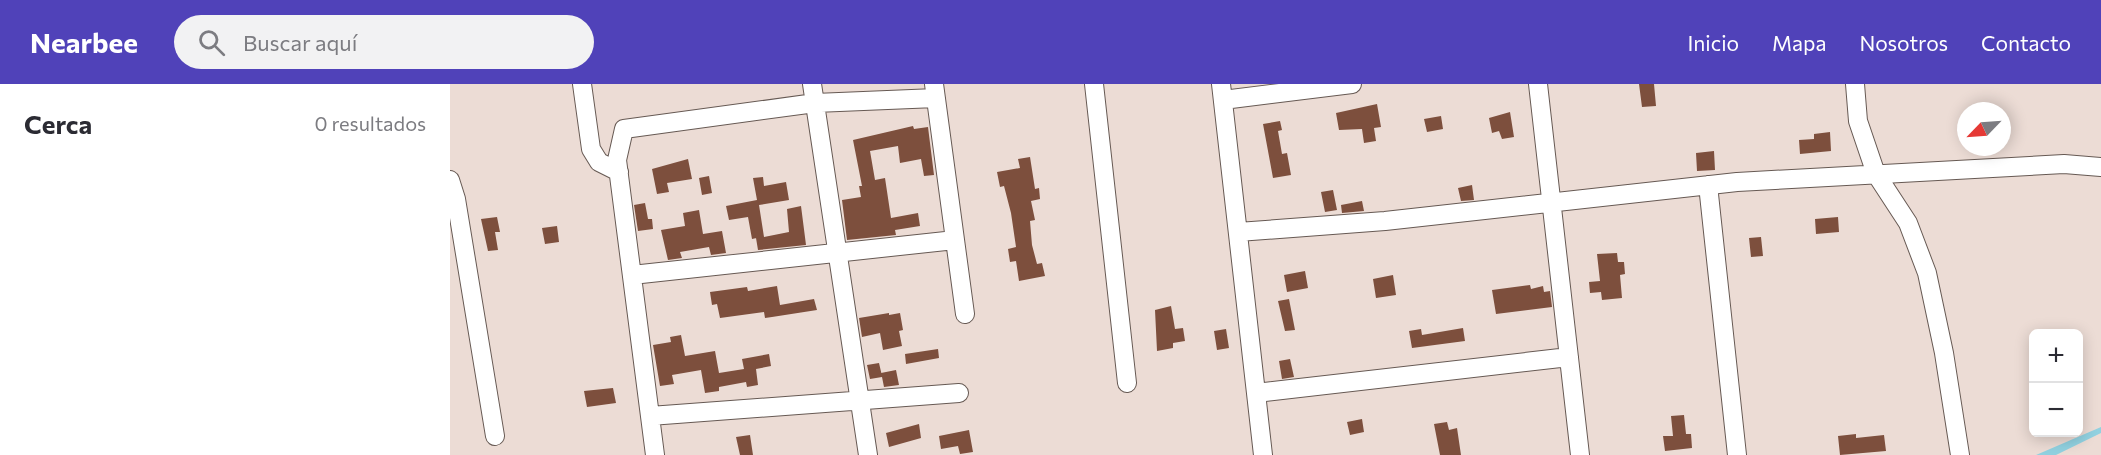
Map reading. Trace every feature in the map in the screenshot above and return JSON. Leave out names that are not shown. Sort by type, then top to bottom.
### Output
[{"type":"street","points":[[582,84],[591,148],[599,162],[619,172]]},
{"type":"street","points":[[812,84],[868,455]]},
{"type":"street","points":[[1094,84],[1127,383]]},
{"type":"street","points":[[1263,455],[1222,92],[1352,84]]},
{"type":"street","points":[[1538,84],[1580,455]]},
{"type":"street","points":[[1855,84],[1858,121],[1876,174],[1908,223],[1927,273],[1944,353],[1960,455]]},
{"type":"street","points":[[655,455],[617,160],[624,129],[815,103],[935,91],[965,314]]},
{"type":"street","points":[[1238,232],[1385,221],[1708,185],[2064,164],[2101,168]]},
{"type":"street","points":[[450,180],[456,199],[495,436]]},
{"type":"street","points":[[1708,185],[1737,455]]},
{"type":"street","points":[[632,275],[955,240]]},
{"type":"street","points":[[1256,393],[1569,357]]},
{"type":"street","points":[[650,416],[959,393]]},
{"type":"water","points":[[2101,427],[2101,433],[2056,455],[2036,455],[2078,437],[2083,437],[2083,435]]},
{"type":"building","points":[[1639,84],[1654,84],[1656,106],[1642,107]]},
{"type":"building","points":[[1377,104],[1381,127],[1374,128],[1376,141],[1364,143],[1362,129],[1339,130],[1336,113]]},
{"type":"building","points":[[1510,112],[1514,137],[1502,139],[1499,131],[1492,133],[1489,118]]},
{"type":"building","points":[[1441,116],[1443,129],[1427,132],[1424,119]]},
{"type":"building","points":[[1280,121],[1282,130],[1278,131],[1282,154],[1287,153],[1291,175],[1273,178],[1263,124]]},
{"type":"building","points":[[913,126],[914,129],[928,127],[934,175],[924,176],[921,159],[900,163],[898,146],[870,151],[875,180],[885,178],[891,218],[918,213],[920,226],[895,230],[896,235],[847,240],[842,200],[861,197],[859,186],[862,186],[853,140]]},
{"type":"building","points":[[1830,132],[1831,151],[1800,154],[1799,140],[1814,139],[1814,134]]},
{"type":"building","points":[[1714,151],[1715,170],[1697,171],[1696,153]]},
{"type":"building","points":[[1030,157],[1035,189],[1039,188],[1040,199],[1031,201],[1035,220],[1030,221],[1032,245],[1037,264],[1042,263],[1045,276],[1019,281],[1016,261],[1010,262],[1008,249],[1016,247],[1011,213],[1004,186],[1000,187],[997,172],[1020,168],[1018,159]]},
{"type":"building","points":[[688,159],[692,179],[667,183],[669,192],[657,194],[652,169]]},
{"type":"building","points":[[709,176],[712,193],[702,195],[699,178]]},
{"type":"building","points":[[763,177],[764,186],[786,182],[789,200],[759,205],[764,237],[789,232],[787,209],[801,206],[806,245],[758,250],[756,238],[752,239],[748,217],[729,220],[726,206],[757,200],[753,178]]},
{"type":"building","points":[[1472,185],[1474,200],[1461,201],[1458,188]]},
{"type":"building","points":[[1333,190],[1337,210],[1325,212],[1321,192]]},
{"type":"building","points":[[1362,201],[1364,211],[1342,213],[1341,205]]},
{"type":"building","points":[[645,203],[648,219],[652,219],[653,229],[638,231],[634,205]]},
{"type":"building","points":[[699,210],[703,234],[722,231],[726,253],[711,255],[709,247],[680,252],[682,258],[668,260],[661,230],[685,226],[683,213]]},
{"type":"building","points":[[497,217],[500,232],[495,232],[498,250],[488,251],[481,219]]},
{"type":"building","points":[[1838,217],[1839,232],[1816,234],[1815,219]]},
{"type":"building","points":[[557,226],[559,242],[545,244],[542,228]]},
{"type":"building","points":[[1761,237],[1763,256],[1751,257],[1749,238]]},
{"type":"building","points":[[1617,253],[1618,262],[1624,262],[1625,274],[1620,275],[1622,298],[1602,300],[1601,292],[1590,293],[1589,282],[1600,281],[1597,254]]},
{"type":"building","points":[[1305,271],[1308,288],[1287,292],[1284,275]]},
{"type":"building","points":[[1393,275],[1396,295],[1376,298],[1373,279]]},
{"type":"building","points":[[1530,285],[1531,289],[1543,286],[1544,292],[1550,291],[1552,307],[1496,314],[1492,290]]},
{"type":"building","points":[[777,286],[780,305],[814,299],[817,310],[765,318],[764,312],[720,318],[717,304],[712,305],[710,292],[747,287],[748,291]]},
{"type":"building","points":[[1289,299],[1295,330],[1285,331],[1278,301]]},
{"type":"building","points":[[1171,306],[1175,329],[1183,328],[1185,341],[1173,343],[1173,348],[1157,351],[1155,310]]},
{"type":"building","points":[[889,313],[889,315],[900,313],[903,330],[899,331],[902,346],[883,350],[880,333],[862,337],[859,318]]},
{"type":"building","points":[[1463,328],[1465,341],[1412,348],[1409,331],[1421,329],[1422,335]]},
{"type":"building","points":[[1226,329],[1229,348],[1217,350],[1214,331]]},
{"type":"building","points":[[681,335],[685,356],[715,351],[719,373],[744,369],[742,359],[769,354],[771,366],[756,369],[758,385],[747,387],[746,382],[719,387],[719,391],[705,393],[701,370],[672,375],[674,384],[660,386],[653,345],[671,342],[670,337]]},
{"type":"building","points":[[938,349],[939,358],[906,364],[905,354]]},
{"type":"building","points":[[1290,359],[1294,377],[1282,379],[1279,361]]},
{"type":"building","points":[[879,363],[881,373],[896,370],[899,385],[884,387],[882,377],[870,379],[867,365]]},
{"type":"building","points":[[613,388],[616,403],[587,407],[584,391]]},
{"type":"building","points":[[1684,415],[1686,434],[1691,434],[1692,448],[1665,451],[1663,436],[1673,436],[1671,416]]},
{"type":"building","points":[[1362,419],[1364,432],[1350,435],[1347,422]]},
{"type":"building","points":[[1447,422],[1449,430],[1457,428],[1461,455],[1440,455],[1434,424]]},
{"type":"building","points":[[919,424],[921,438],[889,447],[886,433]]},
{"type":"building","points":[[969,430],[973,452],[960,454],[958,446],[941,449],[939,436]]},
{"type":"building","points":[[1856,434],[1856,438],[1884,435],[1886,451],[1840,455],[1838,436]]},
{"type":"building","points":[[750,435],[753,455],[740,455],[736,437]]}]
